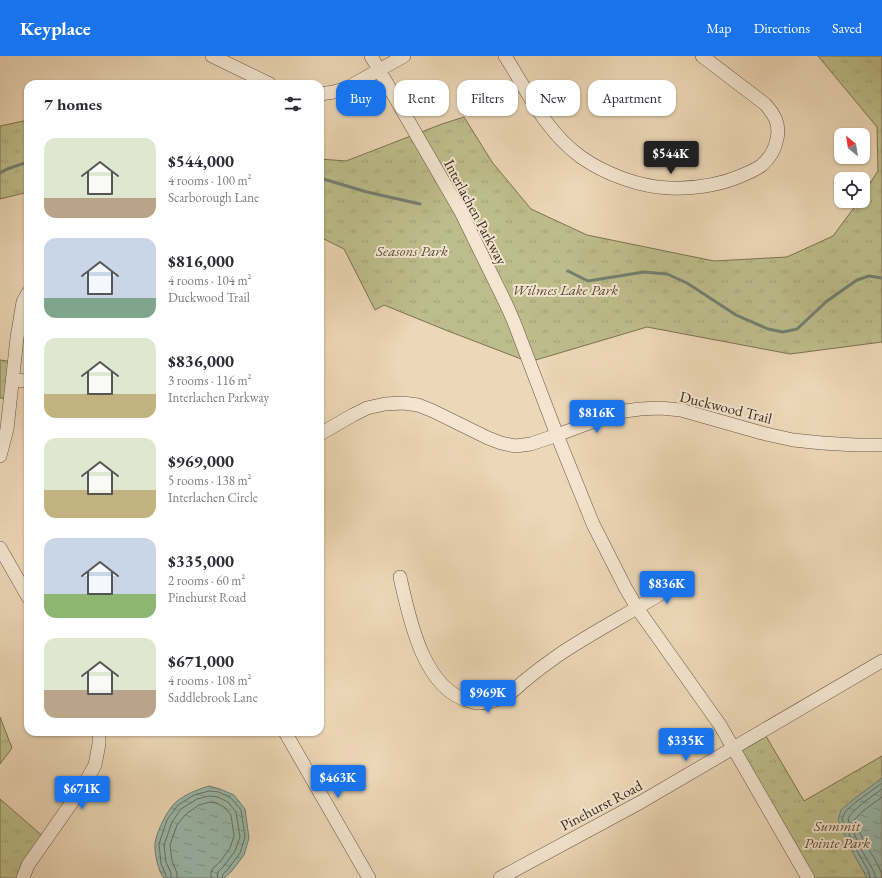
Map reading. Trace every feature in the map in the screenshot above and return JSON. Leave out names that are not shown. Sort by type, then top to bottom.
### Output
[{"type":"street","points":[[212,56],[262,80]]},
{"type":"street","name":"Interlachen Parkway","points":[[371,56],[461,212],[476,242],[514,322],[557,436],[593,524],[625,587],[720,725],[808,878]]},
{"type":"street","points":[[324,93],[347,88],[404,56]]},
{"type":"street","points":[[505,56],[547,125],[569,148],[582,158],[612,174],[648,186],[687,188],[704,186],[737,178],[758,168],[772,155],[776,145],[778,133],[777,123],[773,112],[765,104],[702,56]]},
{"type":"street","points":[[0,456],[8,429],[17,338],[24,300]]},
{"type":"street","points":[[13,380],[24,381]]},
{"type":"street","name":"Duckwood Trail","points":[[324,432],[353,414],[367,408],[385,404],[403,403],[418,405],[488,438],[515,446],[531,444],[557,436],[608,416],[640,409],[660,408],[681,410],[762,433],[794,440],[856,445],[882,445]]},
{"type":"street","points":[[0,548],[24,590]]},
{"type":"street","points":[[400,577],[412,626],[420,647],[432,671],[441,684],[450,693],[463,699],[478,703],[493,701],[506,696],[562,652],[656,598],[682,580]]},
{"type":"street","name":"Pinehurst Road","points":[[500,878],[641,802],[882,661]]},
{"type":"street","points":[[23,878],[28,865],[84,785],[95,765],[99,736]]},
{"type":"street","points":[[287,736],[369,878]]},
{"type":"green space","name":"Wilmes Lake Park","points":[[818,56],[882,56],[882,342],[790,354],[647,327],[529,362],[384,305],[375,310],[344,249],[324,239],[324,159],[346,161],[464,117],[492,162],[531,209],[587,235],[714,261],[787,257],[833,236],[854,208],[870,208],[870,183],[878,171],[877,127]]},
{"type":"green space","points":[[24,121],[24,193],[0,199],[0,126]]},
{"type":"green space","points":[[0,360],[14,362],[11,399],[0,398]]},
{"type":"green space","points":[[0,717],[12,748],[0,764]]},
{"type":"green space","name":"Summit Pointe Park","points":[[763,731],[804,801],[882,756],[882,878],[808,878],[733,749]]},
{"type":"green space","points":[[0,799],[46,839],[23,878],[0,878]]},
{"type":"water","points":[[882,778],[882,878],[867,878],[852,851],[838,820],[841,810]]},
{"type":"water","points":[[209,786],[234,795],[245,809],[249,838],[244,855],[231,872],[224,878],[164,878],[158,866],[155,847],[156,838],[163,821],[169,810],[176,802],[191,792]]},
{"type":"waterway","points":[[0,173],[24,163]]},
{"type":"waterway","points":[[324,179],[367,192],[420,204]]},
{"type":"waterway","points":[[568,271],[588,281],[644,272],[667,274],[687,283],[736,315],[768,329],[783,332],[797,329],[827,301],[857,280],[869,276],[882,278]]},
{"type":"park label","name":"Seasons Park","points":[[412,250]]}]
